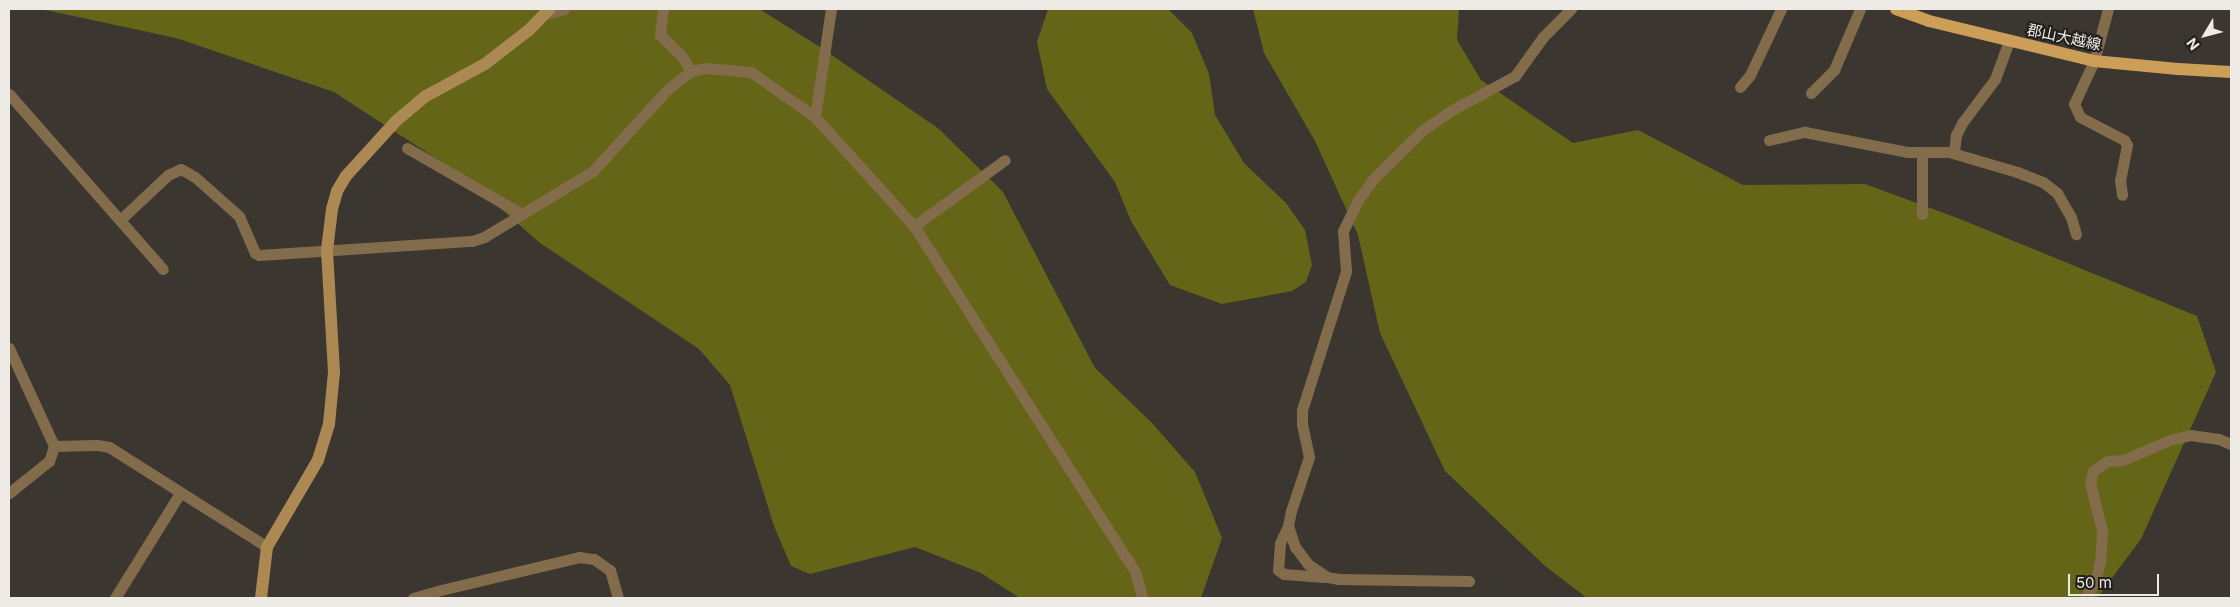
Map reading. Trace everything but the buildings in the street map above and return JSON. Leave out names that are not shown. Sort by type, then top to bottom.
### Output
[{"type":"main road","name":"郡山大越線","points":[[1896,9],[1929,21],[2094,61],[2231,72]]},
{"type":"street","points":[[261,598],[267,547],[318,460],[329,424],[334,372],[327,250],[332,209],[337,191],[346,176],[396,121],[426,96],[485,64],[529,30],[546,12],[564,9]]},
{"type":"street","points":[[663,9],[660,35],[681,55],[691,71]]},
{"type":"street","points":[[815,117],[831,9]]},
{"type":"street","points":[[1469,581],[1339,579],[1284,574],[1278,570],[1280,543],[1288,526],[1309,457],[1302,424],[1302,410],[1346,271],[1346,256],[1342,241],[1347,220],[1374,178],[1424,129],[1452,110],[1515,76],[1543,37],[1570,9]]},
{"type":"street","points":[[1740,87],[1750,75],[1780,9]]},
{"type":"street","points":[[1811,93],[1834,70],[1860,9]]},
{"type":"street","points":[[2108,9],[2094,61],[2074,104],[2074,108],[2080,117],[2124,140],[2127,145],[2120,180],[2122,195]]},
{"type":"street","points":[[1954,153],[1956,135],[1962,123],[1994,78],[2009,41]]},
{"type":"street","points":[[120,220],[168,175],[181,169],[195,177],[239,216],[254,253],[259,255],[472,241],[484,237],[593,172],[657,101],[691,71],[707,68],[751,72],[815,117],[914,226],[1135,571],[1142,598]]},
{"type":"street","points":[[9,94],[163,268]]},
{"type":"street","points":[[1769,140],[1805,132],[1922,153],[1954,153],[2017,172],[2050,186],[2066,206],[2076,234]]},
{"type":"street","points":[[406,148],[522,214]]},
{"type":"street","points":[[1922,153],[1922,214]]},
{"type":"street","points":[[914,226],[1006,160]]},
{"type":"street","points":[[9,348],[54,446],[49,461],[9,493]]},
{"type":"street","points":[[2085,598],[2095,582],[2101,555],[2102,531],[2090,483],[2093,472],[2108,462],[2124,460],[2170,440],[2190,435],[2219,439],[2231,444]]},
{"type":"street","points":[[54,446],[97,445],[109,447],[267,547]]},
{"type":"street","points":[[115,598],[180,493]]},
{"type":"street","points":[[1288,526],[1295,547],[1301,556],[1317,572],[1327,577]]},
{"type":"street","points":[[413,598],[579,557],[594,559],[610,570],[618,598]]},
{"type":"shaded area","points":[[41,9],[759,9],[820,47],[939,129],[1003,192],[1095,368],[1152,423],[1195,472],[1222,538],[1201,598],[1020,598],[981,573],[915,547],[810,574],[791,566],[774,526],[730,385],[699,349],[540,243],[466,178],[334,92],[176,38]]},
{"type":"shaded area","points":[[1048,9],[1168,9],[1192,33],[1209,74],[1215,115],[1244,163],[1286,203],[1305,230],[1312,265],[1306,282],[1292,291],[1222,304],[1170,285],[1131,221],[1115,182],[1047,89],[1037,42]]},
{"type":"shaded area","points":[[1253,9],[1459,9],[1457,40],[1481,80],[1573,143],[1638,130],[1743,185],[1865,184],[1960,219],[2197,316],[2216,372],[2141,539],[2097,598],[1587,598],[1545,566],[1445,471],[1380,333],[1358,235],[1315,141],[1264,53]]}]
